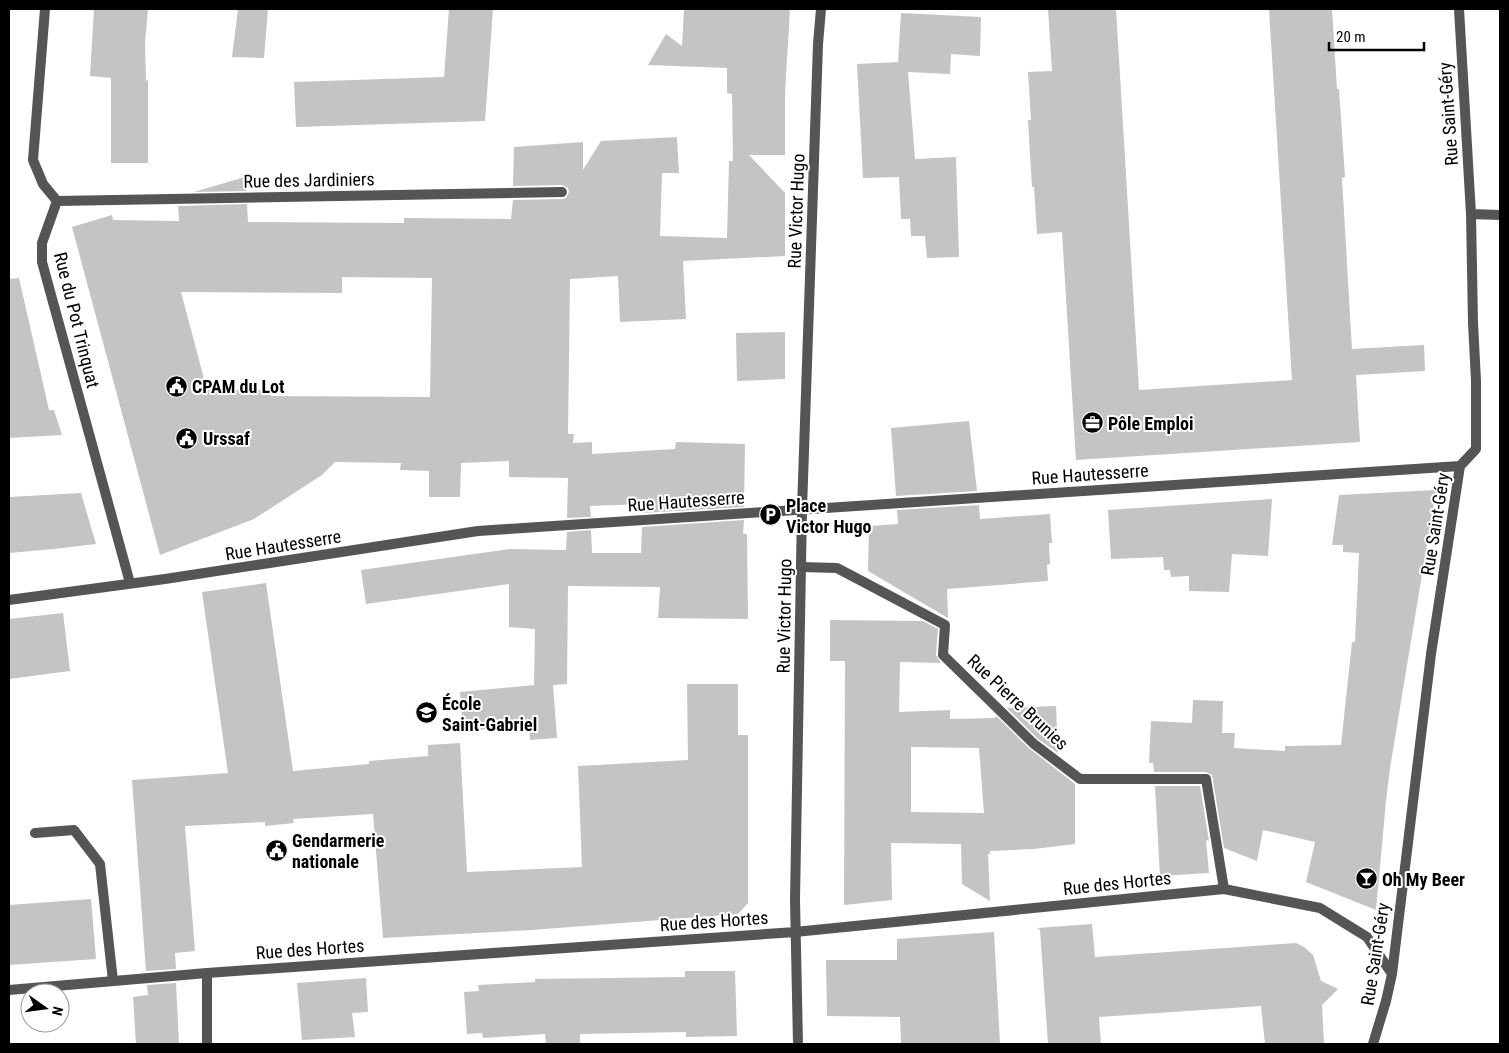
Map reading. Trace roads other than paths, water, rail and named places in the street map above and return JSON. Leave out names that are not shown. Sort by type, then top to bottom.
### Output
[{"type":"street","points":[[45,9],[33,160],[43,184],[57,201]]},
{"type":"street","name":"Rue Victor Hugo","points":[[798,1044],[795,932],[802,509],[818,44],[821,9]]},
{"type":"street","name":"Rue Saint-Géry","points":[[1373,1044],[1392,974],[1431,654],[1460,466],[1476,449],[1471,214],[1459,9]]},
{"type":"street","name":"Rue des Jardiniers","points":[[57,201],[562,192]]},
{"type":"street","name":"Rue du Pot Trinquat","points":[[57,201],[42,243],[42,262],[130,583]]},
{"type":"street","points":[[1471,214],[1500,216]]},
{"type":"street","name":"Rue Hautesserre","points":[[9,600],[165,580],[478,531],[1460,466]]},
{"type":"street","name":"Rue Pierre Brunies","points":[[801,567],[838,568],[945,625],[943,655],[1034,744],[1080,779],[1206,779],[1224,889]]},
{"type":"street","points":[[35,832],[74,830],[100,864],[113,981]]},
{"type":"street","name":"Rue des Hortes","points":[[9,990],[207,973],[795,932],[1224,889],[1320,908],[1367,937],[1392,974]]},
{"type":"street","points":[[207,973],[207,1044]]},
{"type":"place","name":"CPAM du Lot","points":[[176,386]]},
{"type":"place","name":"Pôle Emploi","points":[[1092,423]]},
{"type":"place","name":"Urssaf","points":[[187,438]]},
{"type":"place","name":"Place Victor Hugo","points":[[770,515]]},
{"type":"place","name":"École Saint-Gabriel","points":[[426,713]]},
{"type":"place","name":"Gendarmerie nationale","points":[[276,850]]},
{"type":"place","name":"Oh My Beer","points":[[1366,879]]}]
